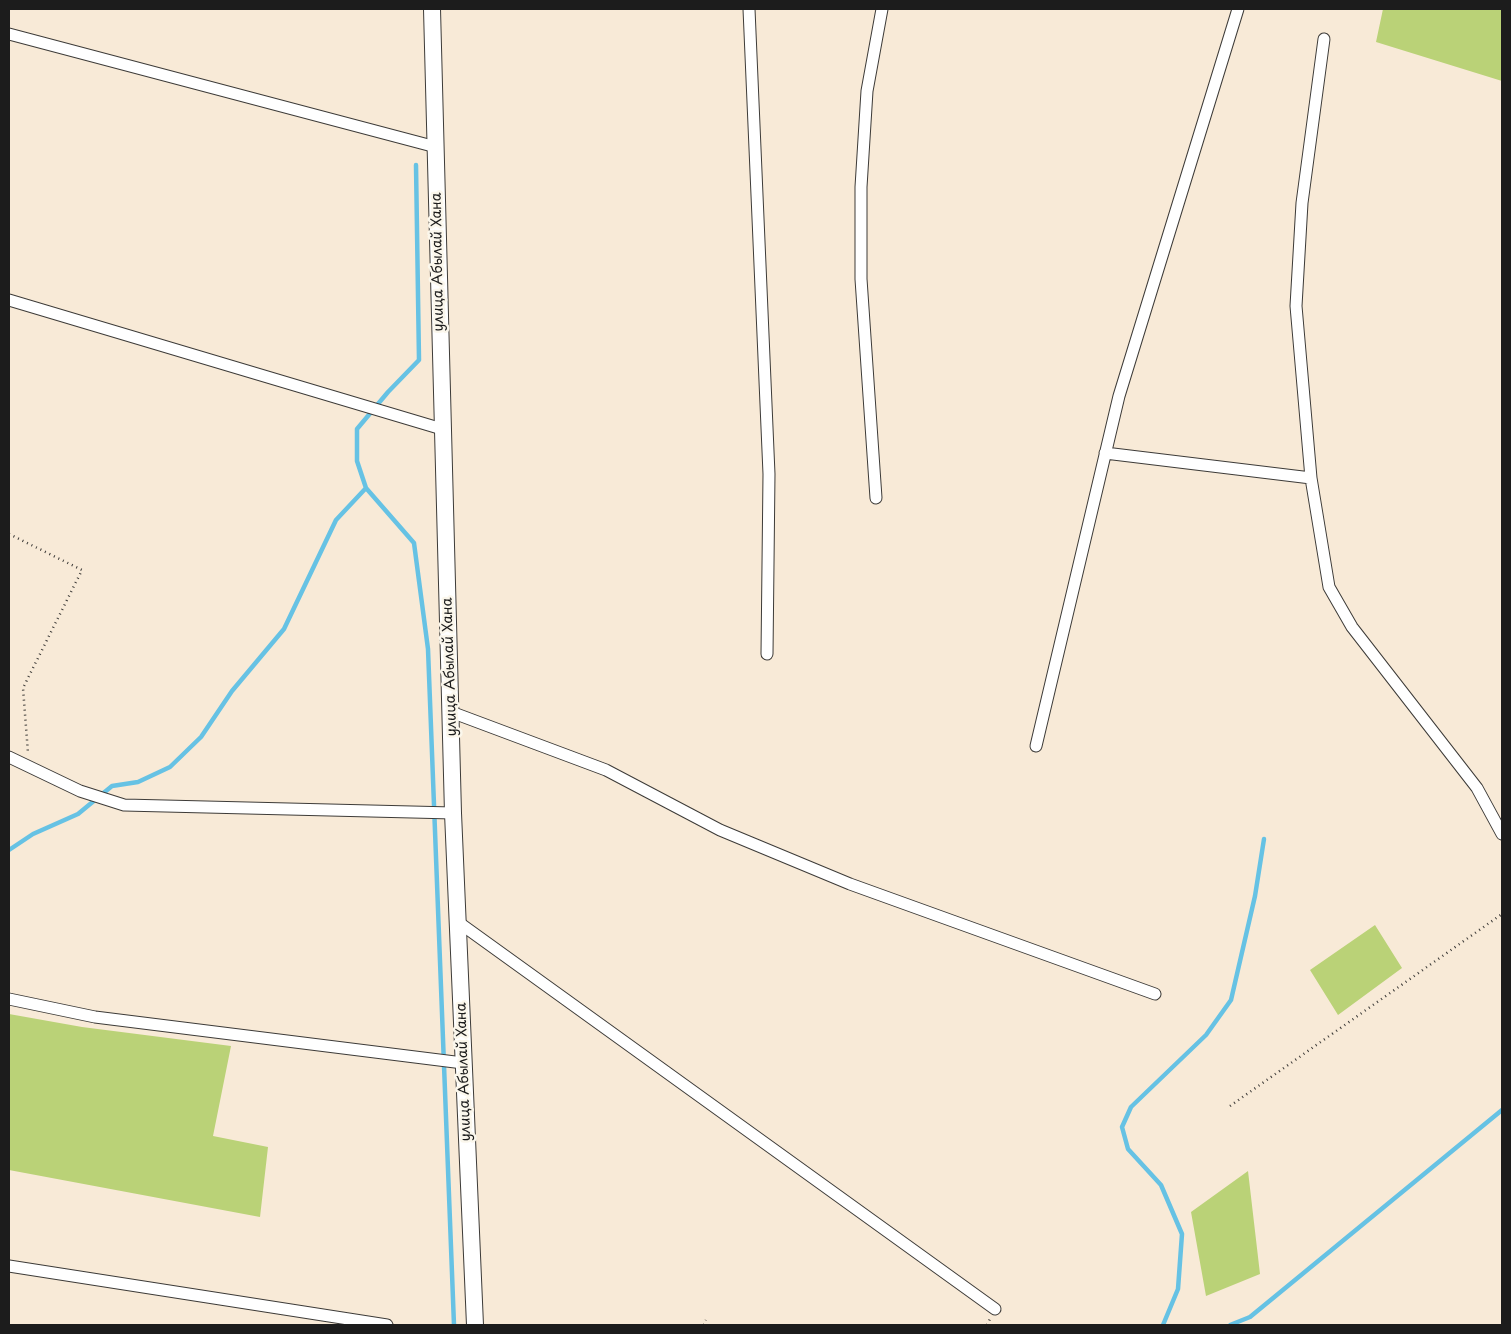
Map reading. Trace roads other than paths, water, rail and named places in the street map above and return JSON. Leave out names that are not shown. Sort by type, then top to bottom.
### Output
[{"type":"main road","name":"улица Абылай Хана","points":[[432,9],[453,813],[476,1325]]},
{"type":"street","points":[[749,9],[770,474],[767,654]]},
{"type":"street","points":[[876,498],[861,279],[861,187],[867,91],[882,9]]},
{"type":"street","points":[[1036,746],[1118,396],[1238,9]]},
{"type":"street","points":[[9,34],[436,147]]},
{"type":"street","points":[[1324,40],[1302,203],[1296,306],[1311,478],[1329,586],[1352,627],[1477,788],[1502,834]]},
{"type":"street","points":[[9,300],[442,429]]},
{"type":"street","points":[[1105,453],[1311,478]]},
{"type":"street","points":[[451,712],[606,770],[720,830],[850,884],[1155,994]]},
{"type":"street","points":[[9,757],[80,791],[124,805],[453,813]]},
{"type":"street","points":[[458,922],[995,1309]]},
{"type":"street","points":[[9,1000],[95,1017],[463,1063]]},
{"type":"street","points":[[9,1266],[387,1325]]},
{"type":"waterway","points":[[416,165],[419,360],[388,392],[357,429],[357,461],[366,488],[414,543],[428,649],[454,1325]]},
{"type":"waterway","points":[[9,850],[33,834],[78,814],[112,786],[138,782],[170,767],[201,737],[232,691],[284,629],[336,520],[366,488]]},
{"type":"waterway","points":[[1163,1325],[1178,1289],[1182,1234],[1161,1185],[1128,1149],[1122,1127],[1131,1107],[1206,1035],[1231,1000],[1255,896],[1264,839]]},
{"type":"waterway","points":[[1230,1325],[1250,1317],[1502,1110]]}]
